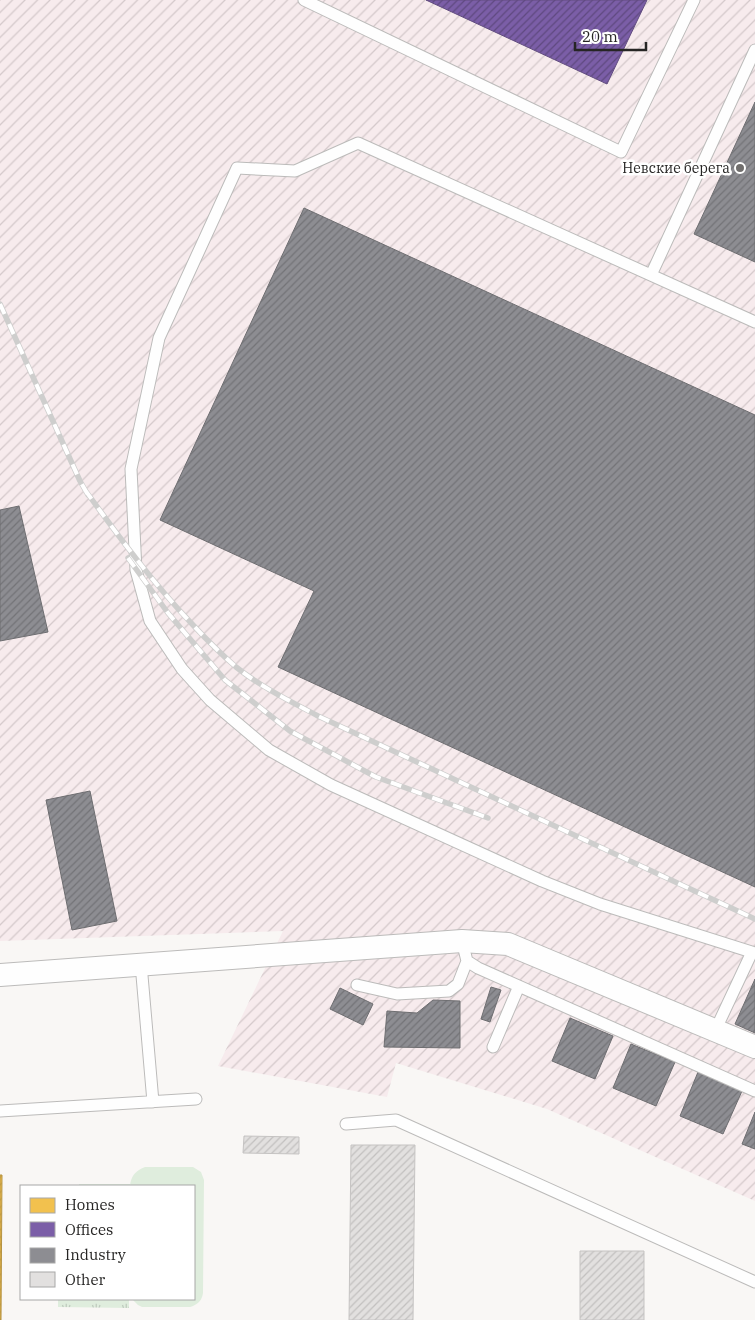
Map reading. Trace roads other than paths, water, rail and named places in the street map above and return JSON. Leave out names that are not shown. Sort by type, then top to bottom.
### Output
[{"type":"street","points":[[0,975],[142,964],[464,951],[508,944],[755,1047]]},
{"type":"lane","points":[[304,0],[622,152],[694,0]]},
{"type":"lane","points":[[651,275],[755,50]]},
{"type":"lane","points":[[715,1030],[754,953],[600,904],[542,881],[331,785],[269,750],[210,700],[182,669],[150,621],[136,570],[131,469],[160,338],[237,168],[295,171],[358,143],[755,322]]},
{"type":"lane","points":[[357,985],[397,994],[450,991],[458,984],[464,951]]},
{"type":"lane","points":[[464,951],[478,968],[755,1092]]},
{"type":"lane","points":[[142,964],[153,1102]]},
{"type":"lane","points":[[493,1047],[519,986]]},
{"type":"lane","points":[[0,1111],[196,1099]]},
{"type":"lane","points":[[346,1124],[396,1120],[755,1282]]},
{"type":"railway","points":[[0,304],[88,495]]},
{"type":"railway","points":[[85,490],[137,559],[178,609],[225,657],[255,681],[318,716],[755,919]]},
{"type":"railway","points":[[128,558],[168,613],[225,680],[290,731],[376,777],[488,818]]},
{"type":"place","name":"Невские берега","points":[[740,168]]}]
